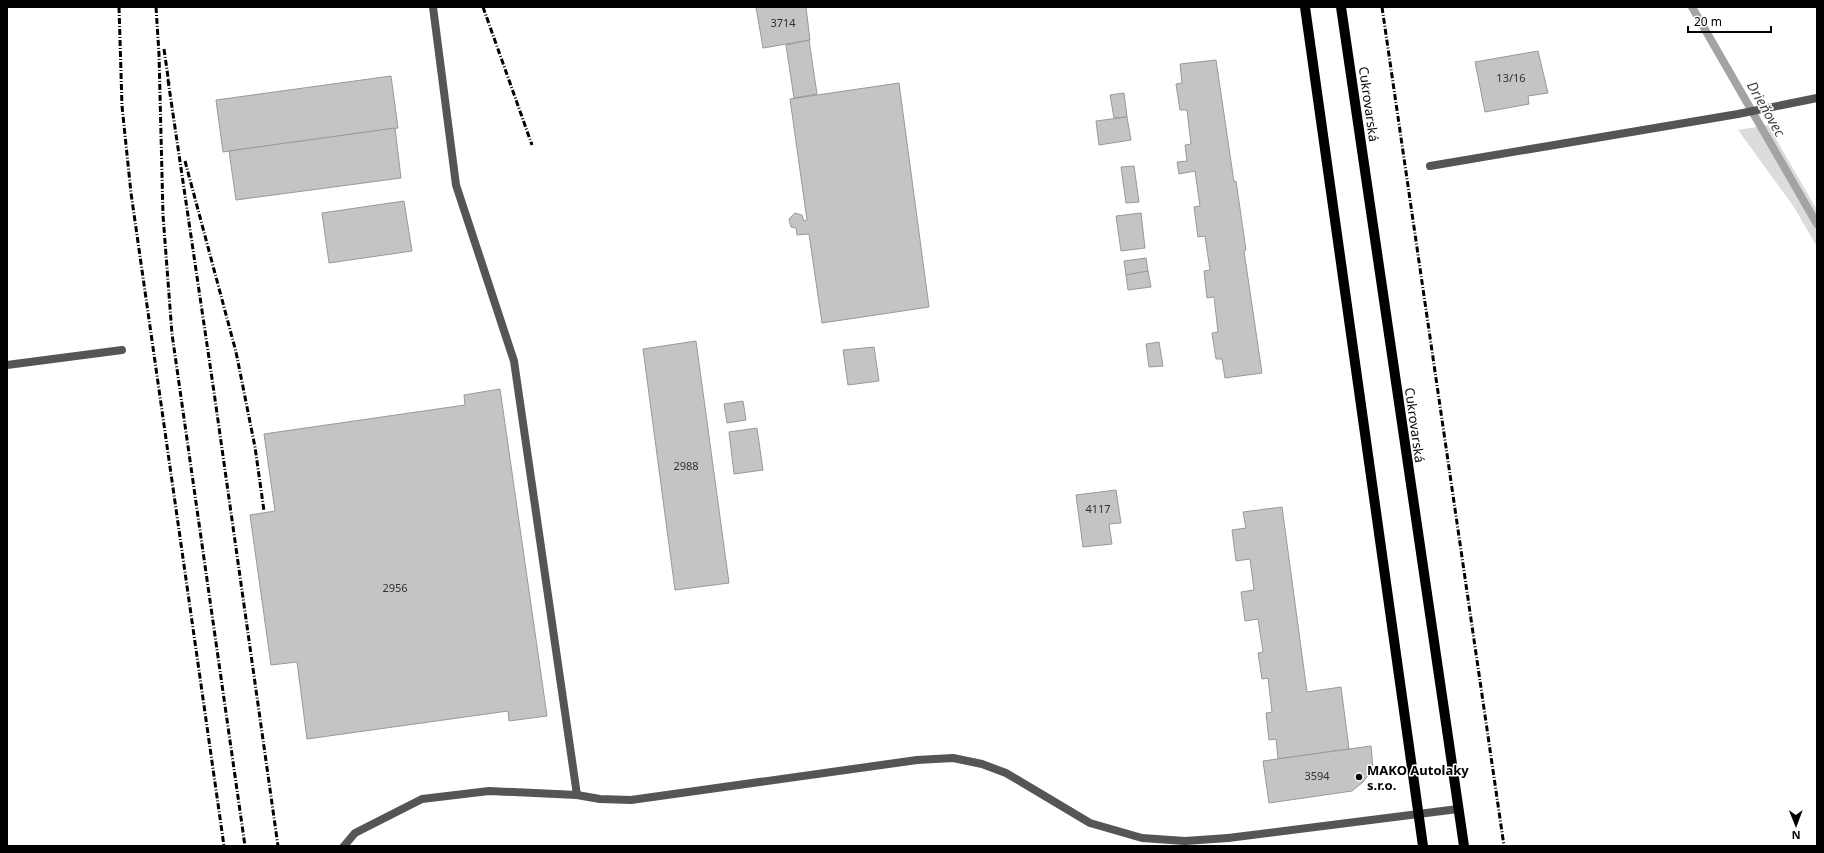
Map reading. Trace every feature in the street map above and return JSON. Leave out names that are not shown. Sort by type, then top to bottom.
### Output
[{"type":"main road","points":[[1305,7],[1423,846]]},
{"type":"main road","name":"Cukrovarská","points":[[1341,7],[1464,846]]},
{"type":"street","points":[[433,7],[456,185],[514,361],[577,795]]},
{"type":"street","points":[[1430,166],[1738,114],[1817,98]]},
{"type":"street","points":[[7,365],[122,350]]},
{"type":"street","points":[[344,846],[355,833],[422,799],[489,791],[577,795],[600,799],[631,800],[917,760],[953,758],[982,764],[1006,773],[1090,823],[1142,838],[1185,841],[1228,838],[1458,809]]},
{"type":"shaded area","points":[[1768,125],[1817,210],[1817,247],[1794,207],[1738,130]]},
{"type":"building","points":[[756,7],[806,7],[810,40],[763,48]]},
{"type":"building","points":[[809,40],[817,94],[794,98],[786,45]]},
{"type":"building","points":[[1538,51],[1548,93],[1528,96],[1529,104],[1485,112],[1475,62]]},
{"type":"building","points":[[1216,60],[1234,182],[1236,181],[1246,250],[1244,251],[1262,373],[1225,378],[1222,359],[1216,359],[1212,333],[1218,332],[1214,297],[1207,298],[1204,271],[1210,270],[1205,236],[1198,237],[1194,207],[1200,206],[1195,171],[1179,174],[1177,162],[1187,161],[1185,145],[1191,144],[1187,110],[1180,110],[1176,84],[1182,83],[1180,64]]},
{"type":"building","points":[[391,76],[398,128],[223,152],[216,100]]},
{"type":"building","points":[[899,83],[929,307],[822,323],[809,234],[797,235],[796,228],[791,227],[789,219],[795,213],[802,215],[804,221],[807,220],[790,99]]},
{"type":"building","points":[[1124,93],[1127,117],[1114,118],[1110,95]]},
{"type":"building","points":[[1127,117],[1131,140],[1099,145],[1096,121]]},
{"type":"building","points":[[395,128],[401,178],[236,200],[229,151]]},
{"type":"building","points":[[1134,166],[1139,202],[1126,203],[1121,167]]},
{"type":"building","points":[[404,201],[412,251],[329,263],[322,213]]},
{"type":"building","points":[[1141,213],[1145,248],[1121,251],[1116,216]]},
{"type":"building","points":[[1146,258],[1148,271],[1126,275],[1124,261]]},
{"type":"building","points":[[1148,271],[1151,287],[1128,290],[1126,275]]},
{"type":"building","points":[[696,341],[729,583],[675,590],[643,349]]},
{"type":"building","points":[[1159,342],[1163,366],[1149,367],[1146,344]]},
{"type":"building","points":[[874,347],[879,381],[848,385],[843,350]]},
{"type":"building","points":[[500,389],[547,716],[509,721],[508,711],[307,739],[297,662],[271,665],[250,515],[275,511],[264,434],[465,405],[464,395]]},
{"type":"building","points":[[743,401],[746,420],[727,423],[724,404]]},
{"type":"building","points":[[757,428],[763,470],[734,474],[729,432]]},
{"type":"building","points":[[1116,490],[1121,523],[1109,524],[1112,544],[1083,547],[1076,495]]},
{"type":"building","points":[[1282,507],[1307,692],[1341,687],[1349,749],[1278,759],[1276,739],[1269,740],[1266,713],[1272,712],[1268,678],[1262,679],[1258,653],[1263,652],[1258,619],[1245,621],[1241,592],[1254,590],[1250,559],[1236,561],[1232,530],[1246,528],[1243,512]]},
{"type":"building","points":[[1371,746],[1373,769],[1363,782],[1352,791],[1269,803],[1263,761]]},
{"type":"waterway","name":"Drieňovec","points":[[1692,7],[1817,224]]},
{"type":"railway","points":[[119,7],[122,106],[131,193],[224,846]]},
{"type":"railway","points":[[156,7],[159,54],[163,215],[172,334],[245,846]]},
{"type":"railway","points":[[483,7],[532,145]]},
{"type":"railway","points":[[1382,7],[1504,846]]},
{"type":"railway","points":[[164,49],[169,84]]},
{"type":"railway","points":[[168,80],[278,846]]},
{"type":"railway","points":[[185,161],[236,352],[255,447],[264,511]]},
{"type":"place","name":"MAKO Autolaky s.r.o.","points":[[1359,777]]}]
